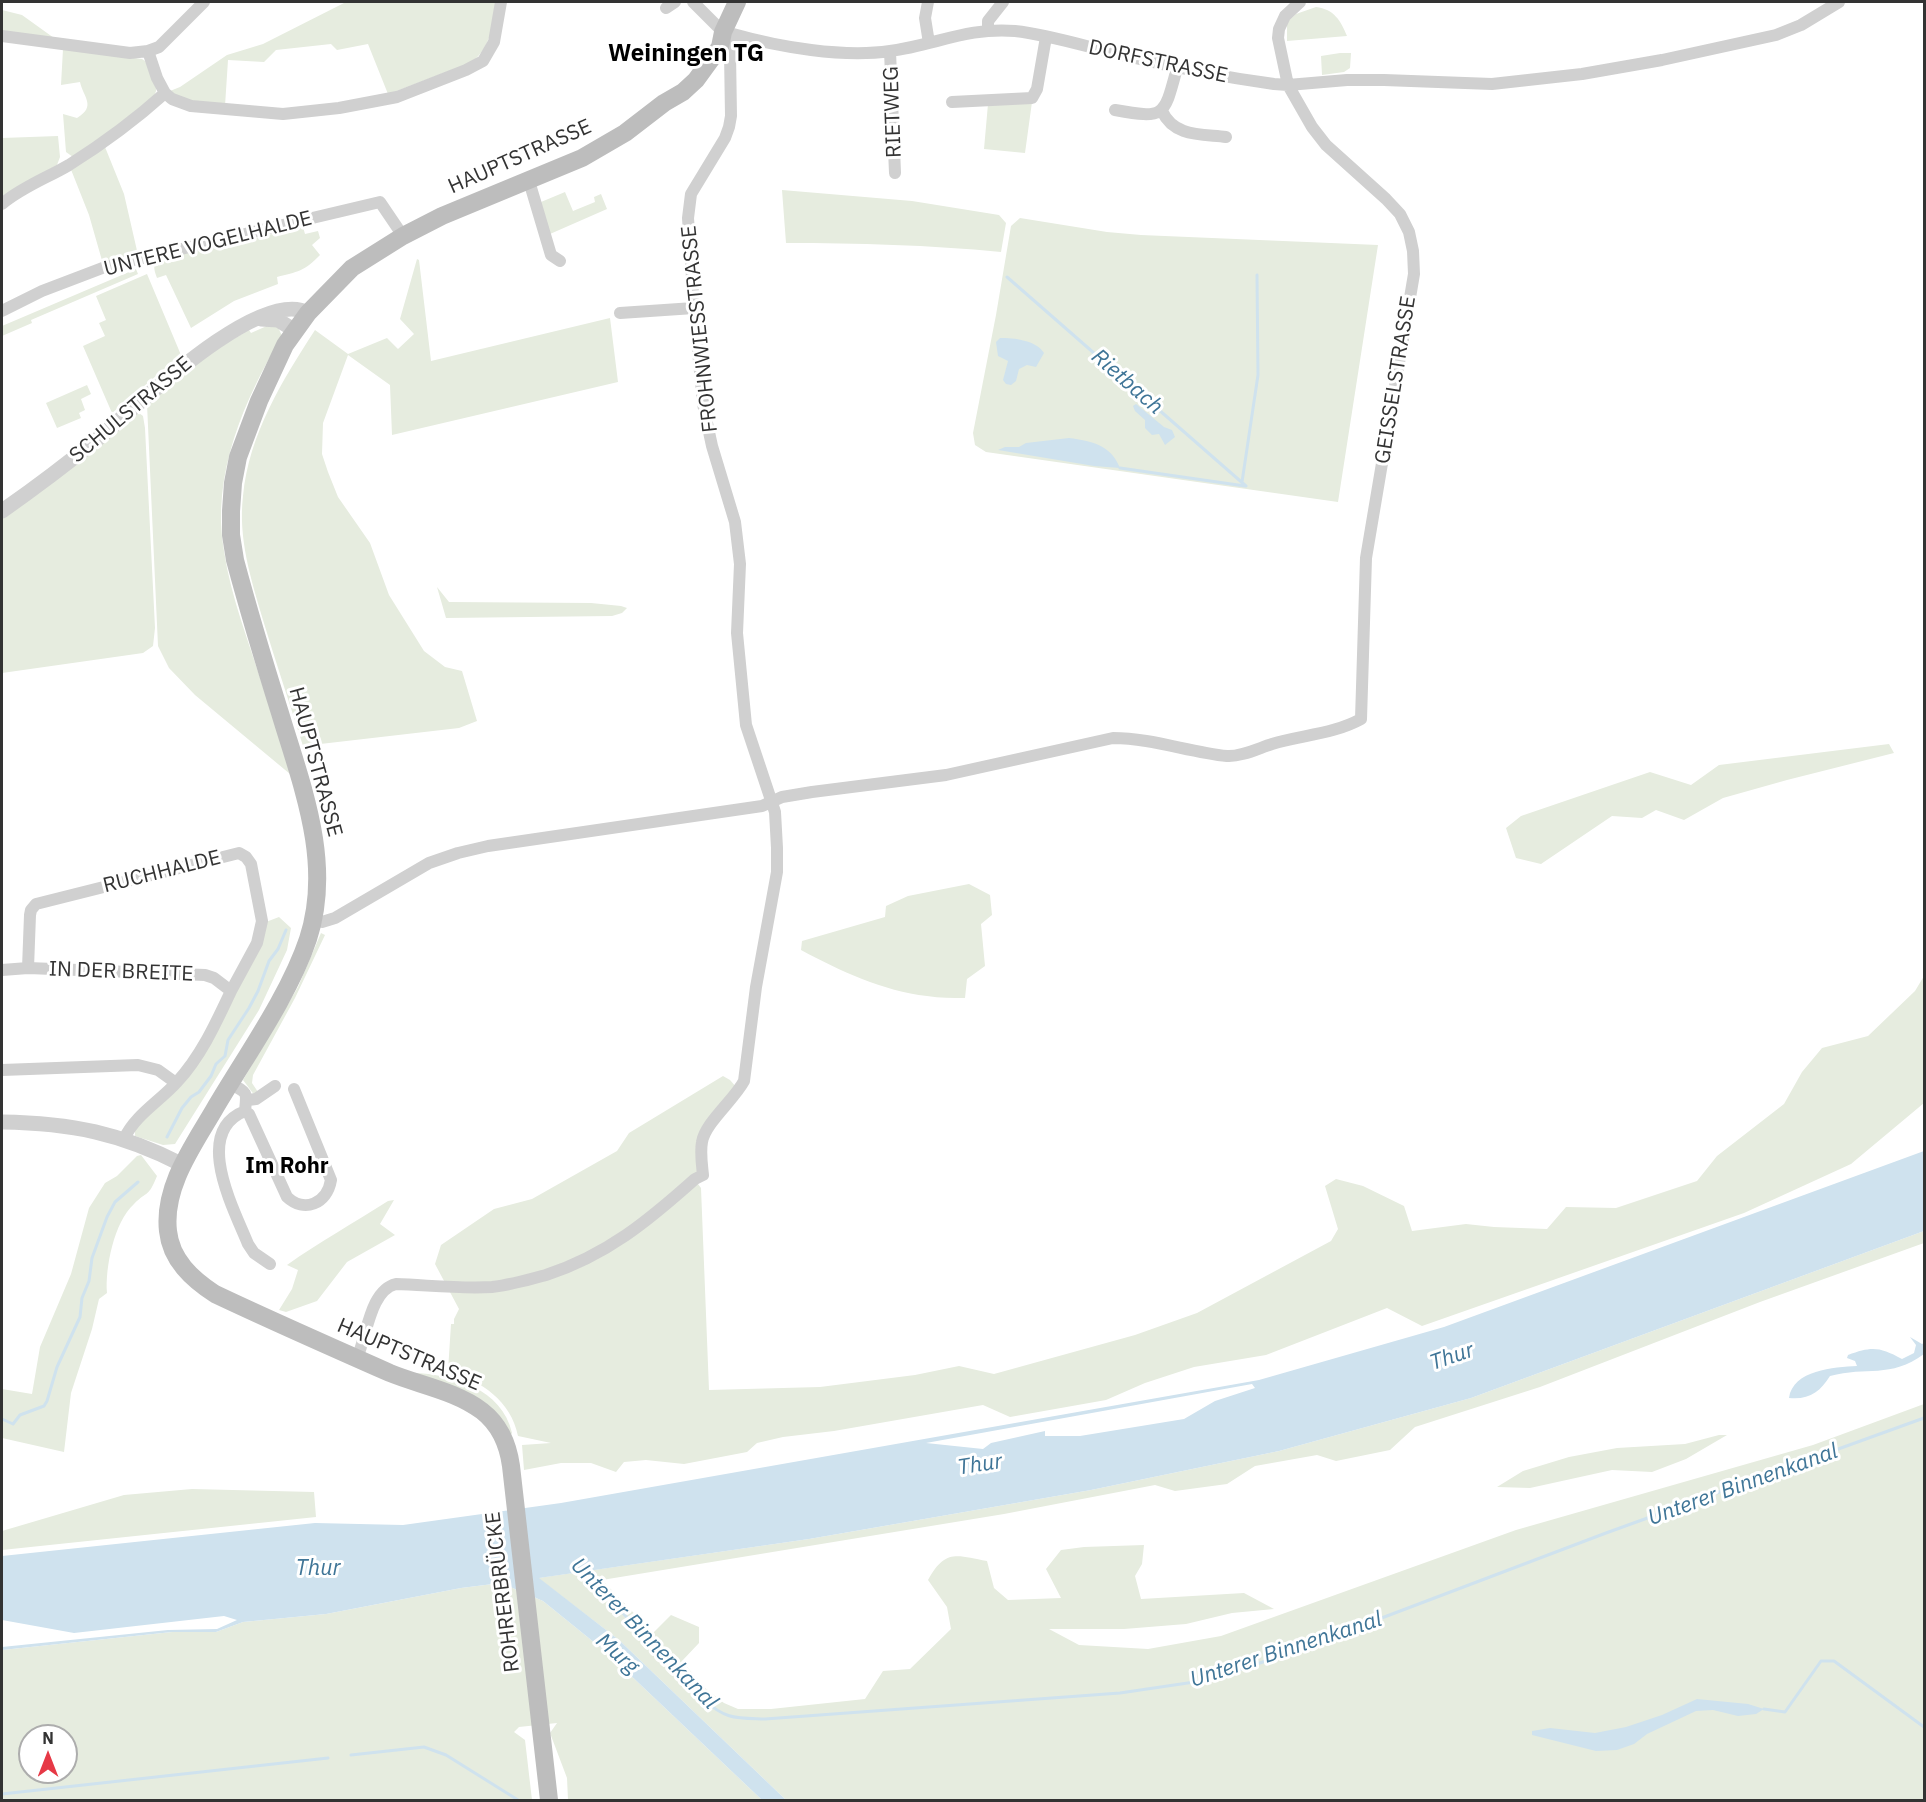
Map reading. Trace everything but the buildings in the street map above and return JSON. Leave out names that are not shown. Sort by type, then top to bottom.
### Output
[{"type":"main road","name":"HAUPTSTRASSE","points":[[509,1453],[502,1435],[491,1419],[476,1406],[357,1358],[215,1294],[192,1278],[182,1266],[170,1241],[167,1223],[170,1197],[183,1165],[294,972],[314,920],[318,876],[309,812],[235,560],[231,535],[233,483],[238,457],[267,385],[305,324],[352,268],[396,239],[442,216],[529,181],[599,149],[633,128],[696,80],[720,47],[731,38],[737,2]]},
{"type":"main road","name":"ROHRERBRÜCKE","points":[[509,1453],[549,1800]]},
{"type":"street","points":[[2,36],[130,53],[148,51],[159,47],[170,38],[204,2]]},
{"type":"street","points":[[148,51],[165,93],[172,99],[191,106],[283,114],[339,108],[397,97],[483,61],[494,42],[501,2]]},
{"type":"street","points":[[693,2],[731,38]]},
{"type":"street","points":[[928,2],[925,18],[929,43]]},
{"type":"street","points":[[988,30],[988,21],[1003,2]]},
{"type":"street","name":"GEISSELSTRASSE","points":[[771,801],[812,792],[946,775],[1113,738],[1131,738],[1197,752],[1231,756],[1273,743],[1340,728],[1361,719],[1366,558],[1414,274],[1413,251],[1409,232],[1400,214],[1326,145],[1312,127],[1288,85],[1278,38],[1279,29],[1286,16],[1300,2]]},
{"type":"street","name":"DORFSTRASSE","points":[[731,38],[827,52],[890,51],[962,33],[988,30],[1017,31],[1216,76],[1288,85],[1347,80],[1481,84],[1582,74],[1674,58],[1765,38],[1801,25],[1839,2]]},
{"type":"street","points":[[952,102],[1032,98],[1037,89],[1046,37]]},
{"type":"street","name":"FROHNWIESSTRASSE","points":[[357,1358],[378,1295],[389,1286],[396,1284],[491,1287],[510,1284],[561,1270],[586,1260],[619,1242],[703,1175],[701,1153],[704,1135],[744,1081],[756,987],[777,872],[776,822],[746,725],[737,633],[740,564],[735,522],[711,443],[703,404],[689,238],[691,194],[725,138],[729,127],[731,38]]},
{"type":"street","name":"RIETWEG","points":[[890,51],[895,173]]},
{"type":"street","points":[[1114,110],[1146,115],[1162,111],[1167,104],[1177,68]]},
{"type":"street","points":[[2,204],[128,126],[165,93]]},
{"type":"street","points":[[1162,111],[1171,126],[1179,131],[1226,137]]},
{"type":"street","points":[[529,181],[551,255],[560,261]]},
{"type":"street","name":"UNTERE VOGELHALDE","points":[[2,311],[42,291],[105,267],[380,202],[396,239]]},
{"type":"street","points":[[620,313],[694,308]]},
{"type":"street","name":"SCHULSTRASSE","points":[[6,508],[72,460],[208,347],[230,333],[266,314],[282,309],[299,309],[305,324]]},
{"type":"street","points":[[255,320],[268,318],[305,324]]},
{"type":"street","points":[[314,920],[322,922],[335,918],[420,867],[458,853],[488,846],[762,806],[771,801]]},
{"type":"street","name":"RUCHHALDE","points":[[28,968],[30,915],[33,906],[39,902],[239,853],[251,864],[262,921],[257,943],[231,992]]},
{"type":"street","name":"IN DER BREITE","points":[[2,970],[28,968],[205,975],[214,978],[231,992]]},
{"type":"street","points":[[124,1139],[134,1123],[176,1083],[194,1061],[231,992]]},
{"type":"street","points":[[2,1070],[138,1065],[158,1070],[176,1083]]},
{"type":"street","points":[[230,1083],[242,1090],[249,1114],[286,1197],[298,1205],[314,1204],[326,1196],[331,1180],[294,1089]]},
{"type":"street","points":[[270,1264],[254,1253],[248,1244],[220,1172],[219,1147],[223,1131],[229,1121],[246,1105],[275,1086]]},
{"type":"street","points":[[2,1122],[72,1126],[124,1139],[183,1165]]},
{"type":"shaded area","points":[[346,2],[496,2],[487,42],[472,62],[388,94],[368,44],[337,50],[331,44],[276,50],[264,62],[228,60],[225,106],[189,100],[170,91],[180,87],[227,55],[263,44]]},
{"type":"shaded area","points":[[1316,7],[1332,13],[1342,25],[1347,36],[1287,41],[1287,22],[1296,14]]},
{"type":"shaded area","points":[[2,10],[22,15],[54,38],[2,31]]},
{"type":"shaded area","points":[[63,49],[142,59],[151,72],[156,87],[152,98],[144,107],[73,157],[66,152],[63,114],[77,118],[83,114],[88,105],[80,82],[61,85]]},
{"type":"shaded area","points":[[1351,53],[1350,68],[1344,72],[1322,75],[1321,56]]},
{"type":"shaded area","points":[[1032,102],[1025,153],[984,149],[988,104]]},
{"type":"shaded area","points":[[58,136],[60,157],[57,165],[2,196],[2,138]]},
{"type":"shaded area","points":[[105,147],[124,194],[138,255],[103,264],[89,215],[70,167]]},
{"type":"shaded area","points":[[782,190],[912,201],[999,215],[1006,223],[1001,252],[894,245],[786,243]]},
{"type":"shaded area","points":[[565,192],[573,211],[595,202],[594,197],[601,194],[607,209],[550,234],[541,202]]},
{"type":"shaded area","points":[[1020,218],[1141,235],[1378,245],[1338,502],[986,452],[975,445],[973,433],[1011,226]]},
{"type":"shaded area","points":[[303,227],[305,234],[318,231],[320,238],[312,245],[320,255],[315,260],[300,270],[277,277],[278,284],[234,301],[191,328],[166,275],[157,278],[155,274],[154,267],[157,260]]},
{"type":"shaded area","points":[[417,259],[419,260],[431,361],[610,318],[618,382],[392,435],[390,385],[348,355],[323,423],[322,454],[328,472],[338,497],[370,543],[389,595],[424,651],[445,667],[462,671],[477,721],[459,728],[303,746],[263,620],[247,559],[242,528],[246,473],[269,409],[315,330],[348,354],[387,338],[398,349],[414,334],[400,319]]},
{"type":"shaded area","points":[[136,269],[138,274],[31,320],[32,323],[2,336],[2,326]]},
{"type":"shaded area","points":[[147,274],[181,355],[112,413],[83,346],[105,336],[99,323],[106,320],[96,296]]},
{"type":"shaded area","points":[[269,325],[278,327],[282,336],[255,386],[234,439],[222,494],[221,523],[227,568],[236,603],[282,741],[290,774],[195,695],[169,668],[158,646],[147,404],[206,355],[249,330],[251,333]]},
{"type":"shaded area","points":[[87,385],[91,394],[81,399],[85,410],[79,413],[81,418],[57,428],[46,403]]},
{"type":"shaded area","points":[[139,413],[143,416],[145,428],[155,628],[153,646],[143,653],[2,673],[2,517]]},
{"type":"shaded area","points":[[437,587],[449,602],[591,603],[627,608],[622,613],[612,616],[446,618]]},
{"type":"shaded area","points":[[1889,744],[1894,753],[1723,798],[1684,820],[1656,810],[1642,818],[1612,816],[1541,864],[1516,858],[1506,828],[1521,816],[1650,772],[1691,785],[1719,765]]},
{"type":"shaded area","points":[[969,884],[990,895],[992,915],[981,924],[985,966],[967,979],[965,998],[932,997],[894,990],[846,972],[801,950],[802,941],[885,917],[886,906],[908,896]]},
{"type":"shaded area","points":[[279,917],[291,928],[287,950],[259,1010],[175,1144],[163,1145],[135,1136],[135,1129],[178,1085],[266,922]]},
{"type":"shaded area","points":[[321,933],[325,935],[295,998],[253,1075],[252,1083],[258,1092],[255,1096],[243,1080],[298,987]]},
{"type":"shaded area","points":[[1924,976],[1924,1103],[1851,1164],[1744,1213],[1422,1326],[1387,1308],[1266,1355],[1194,1367],[1145,1383],[1106,1400],[1010,1417],[983,1405],[834,1431],[783,1437],[757,1443],[747,1452],[684,1464],[646,1460],[624,1462],[616,1472],[591,1463],[561,1463],[524,1470],[522,1445],[551,1443],[518,1436],[509,1412],[493,1394],[472,1380],[448,1371],[451,1324],[454,1324],[459,1309],[435,1264],[441,1245],[494,1209],[532,1199],[617,1151],[629,1133],[723,1076],[737,1088],[703,1131],[699,1144],[698,1170],[690,1181],[640,1224],[606,1247],[577,1261],[526,1276],[520,1284],[550,1276],[620,1244],[698,1184],[701,1188],[709,1390],[820,1387],[915,1375],[959,1366],[994,1374],[1135,1335],[1197,1313],[1331,1241],[1338,1229],[1325,1186],[1336,1179],[1363,1186],[1404,1206],[1412,1231],[1466,1224],[1547,1229],[1566,1207],[1616,1208],[1697,1181],[1717,1156],[1784,1104],[1802,1072],[1822,1048],[1868,1036],[1915,991]]},
{"type":"shaded area","points":[[141,1155],[157,1176],[149,1191],[127,1212],[116,1233],[109,1259],[107,1293],[99,1299],[92,1329],[71,1393],[64,1452],[2,1438],[2,1389],[32,1394],[40,1347],[71,1274],[89,1208],[105,1183],[117,1176],[137,1156]]},
{"type":"shaded area","points":[[394,1200],[380,1224],[395,1235],[347,1262],[317,1301],[286,1312],[279,1310],[292,1289],[298,1270],[287,1265],[388,1201]]},
{"type":"shaded area","points":[[1924,1231],[1924,1243],[1760,1302],[1540,1387],[1415,1427],[1390,1450],[1336,1461],[1317,1455],[1255,1466],[1227,1484],[1175,1491],[1155,1485],[1004,1514],[602,1580],[653,1633],[671,1615],[699,1627],[699,1643],[682,1661],[705,1688],[724,1703],[738,1709],[771,1709],[865,1699],[883,1671],[910,1669],[951,1629],[947,1607],[928,1580],[940,1563],[952,1557],[987,1561],[994,1588],[1008,1600],[1061,1598],[1046,1569],[1061,1550],[1144,1545],[1142,1564],[1135,1576],[1141,1599],[1244,1593],[1274,1609],[1232,1613],[1186,1624],[1124,1629],[1049,1629],[1079,1645],[1148,1649],[1221,1636],[1516,1530],[1813,1445],[1924,1404],[1924,1800],[786,1800],[619,1640],[538,1578],[809,1539],[1091,1490],[1279,1451],[1471,1398]]},
{"type":"shaded area","points":[[413,1373],[459,1381],[487,1395],[507,1418],[511,1435]]},
{"type":"shaded area","points":[[1727,1435],[1686,1459],[1652,1472],[1612,1470],[1530,1488],[1497,1487],[1523,1471],[1569,1457],[1617,1448],[1685,1444]]},
{"type":"shaded area","points":[[192,1489],[314,1492],[316,1517],[2,1550],[2,1531],[124,1495]]},
{"type":"shaded area","points":[[501,1583],[543,1601],[606,1652],[762,1800],[568,1800],[567,1778],[550,1733],[557,1723],[519,1727],[514,1732],[525,1740],[532,1800],[2,1800],[2,1650],[172,1632],[216,1632],[243,1622],[326,1614],[461,1588]]},
{"type":"water","points":[[1000,338],[1018,339],[1036,345],[1044,353],[1036,367],[1027,365],[1019,369],[1016,381],[1011,385],[1006,384],[1003,380],[1008,361],[998,356],[996,342]]},
{"type":"water","points":[[1136,404],[1164,427],[1172,430],[1175,437],[1165,445],[1159,434],[1152,435],[1145,428],[1145,420],[1135,411],[1133,406]]},
{"type":"water","points":[[1069,438],[1106,449],[1120,468],[1094,466],[998,450],[1005,447],[1019,447],[1026,443]]},
{"type":"water","name":"Thur","points":[[1924,1151],[1924,1231],[1471,1398],[1279,1451],[1091,1490],[809,1539],[539,1578],[619,1640],[786,1800],[762,1800],[606,1652],[543,1601],[501,1583],[461,1588],[326,1614],[243,1622],[216,1632],[172,1632],[2,1650],[2,1647],[168,1630],[217,1629],[237,1620],[224,1616],[74,1633],[2,1620],[2,1556],[315,1523],[403,1525],[561,1503],[1259,1380],[1444,1327]],"holes":[[[1252,1384],[1255,1388],[1215,1401],[1184,1419],[1080,1436],[1045,1436],[1045,1431],[991,1443],[983,1449],[926,1443]]]},
{"type":"water","points":[[1910,1337],[1924,1343],[1924,1354],[1912,1362],[1889,1369],[1830,1376],[1813,1394],[1802,1398],[1789,1398],[1798,1381],[1806,1376],[1826,1369],[1857,1366],[1855,1361],[1847,1358],[1848,1355],[1876,1349],[1902,1359],[1914,1353],[1916,1345]]},
{"type":"water","points":[[1697,1699],[1748,1704],[1764,1709],[1756,1714],[1738,1716],[1713,1710],[1696,1711],[1647,1734],[1634,1744],[1617,1750],[1596,1751],[1532,1735],[1532,1731],[1550,1728],[1595,1733],[1626,1727],[1662,1715]]},
{"type":"waterway","points":[[1242,482],[1258,375],[1257,275]]},
{"type":"waterway","name":"Rietbach","points":[[1007,277],[1246,486]]},
{"type":"waterway","points":[[1120,468],[1245,486]]},
{"type":"waterway","points":[[167,1137],[182,1108],[191,1097],[199,1092],[211,1076],[216,1064],[225,1056],[228,1040],[258,991],[269,961],[278,949],[286,930]]},
{"type":"waterway","points":[[2,1419],[13,1424],[20,1415],[44,1406],[47,1401],[57,1367],[80,1317],[82,1298],[89,1281],[92,1258],[107,1217],[115,1202],[138,1182]]},
{"type":"waterway","name":"Unterer Binnenkanal","points":[[582,1569],[703,1699],[718,1711],[732,1717],[765,1719],[1120,1693],[1208,1680],[1284,1655],[1606,1533],[1924,1418]]},
{"type":"waterway","points":[[1764,1709],[1785,1712],[1821,1661],[1834,1661],[1924,1727]]},
{"type":"waterway","points":[[351,1755],[424,1747],[446,1755],[518,1800]]},
{"type":"waterway","points":[[2,1794],[328,1758]]},
{"type":"district","name":"Weiningen TG","points":[[686,54]]},
{"type":"district","name":"Im Rohr","points":[[287,1167]]},
{"type":"water label","name":"Murg","points":[[617,1654]]}]
